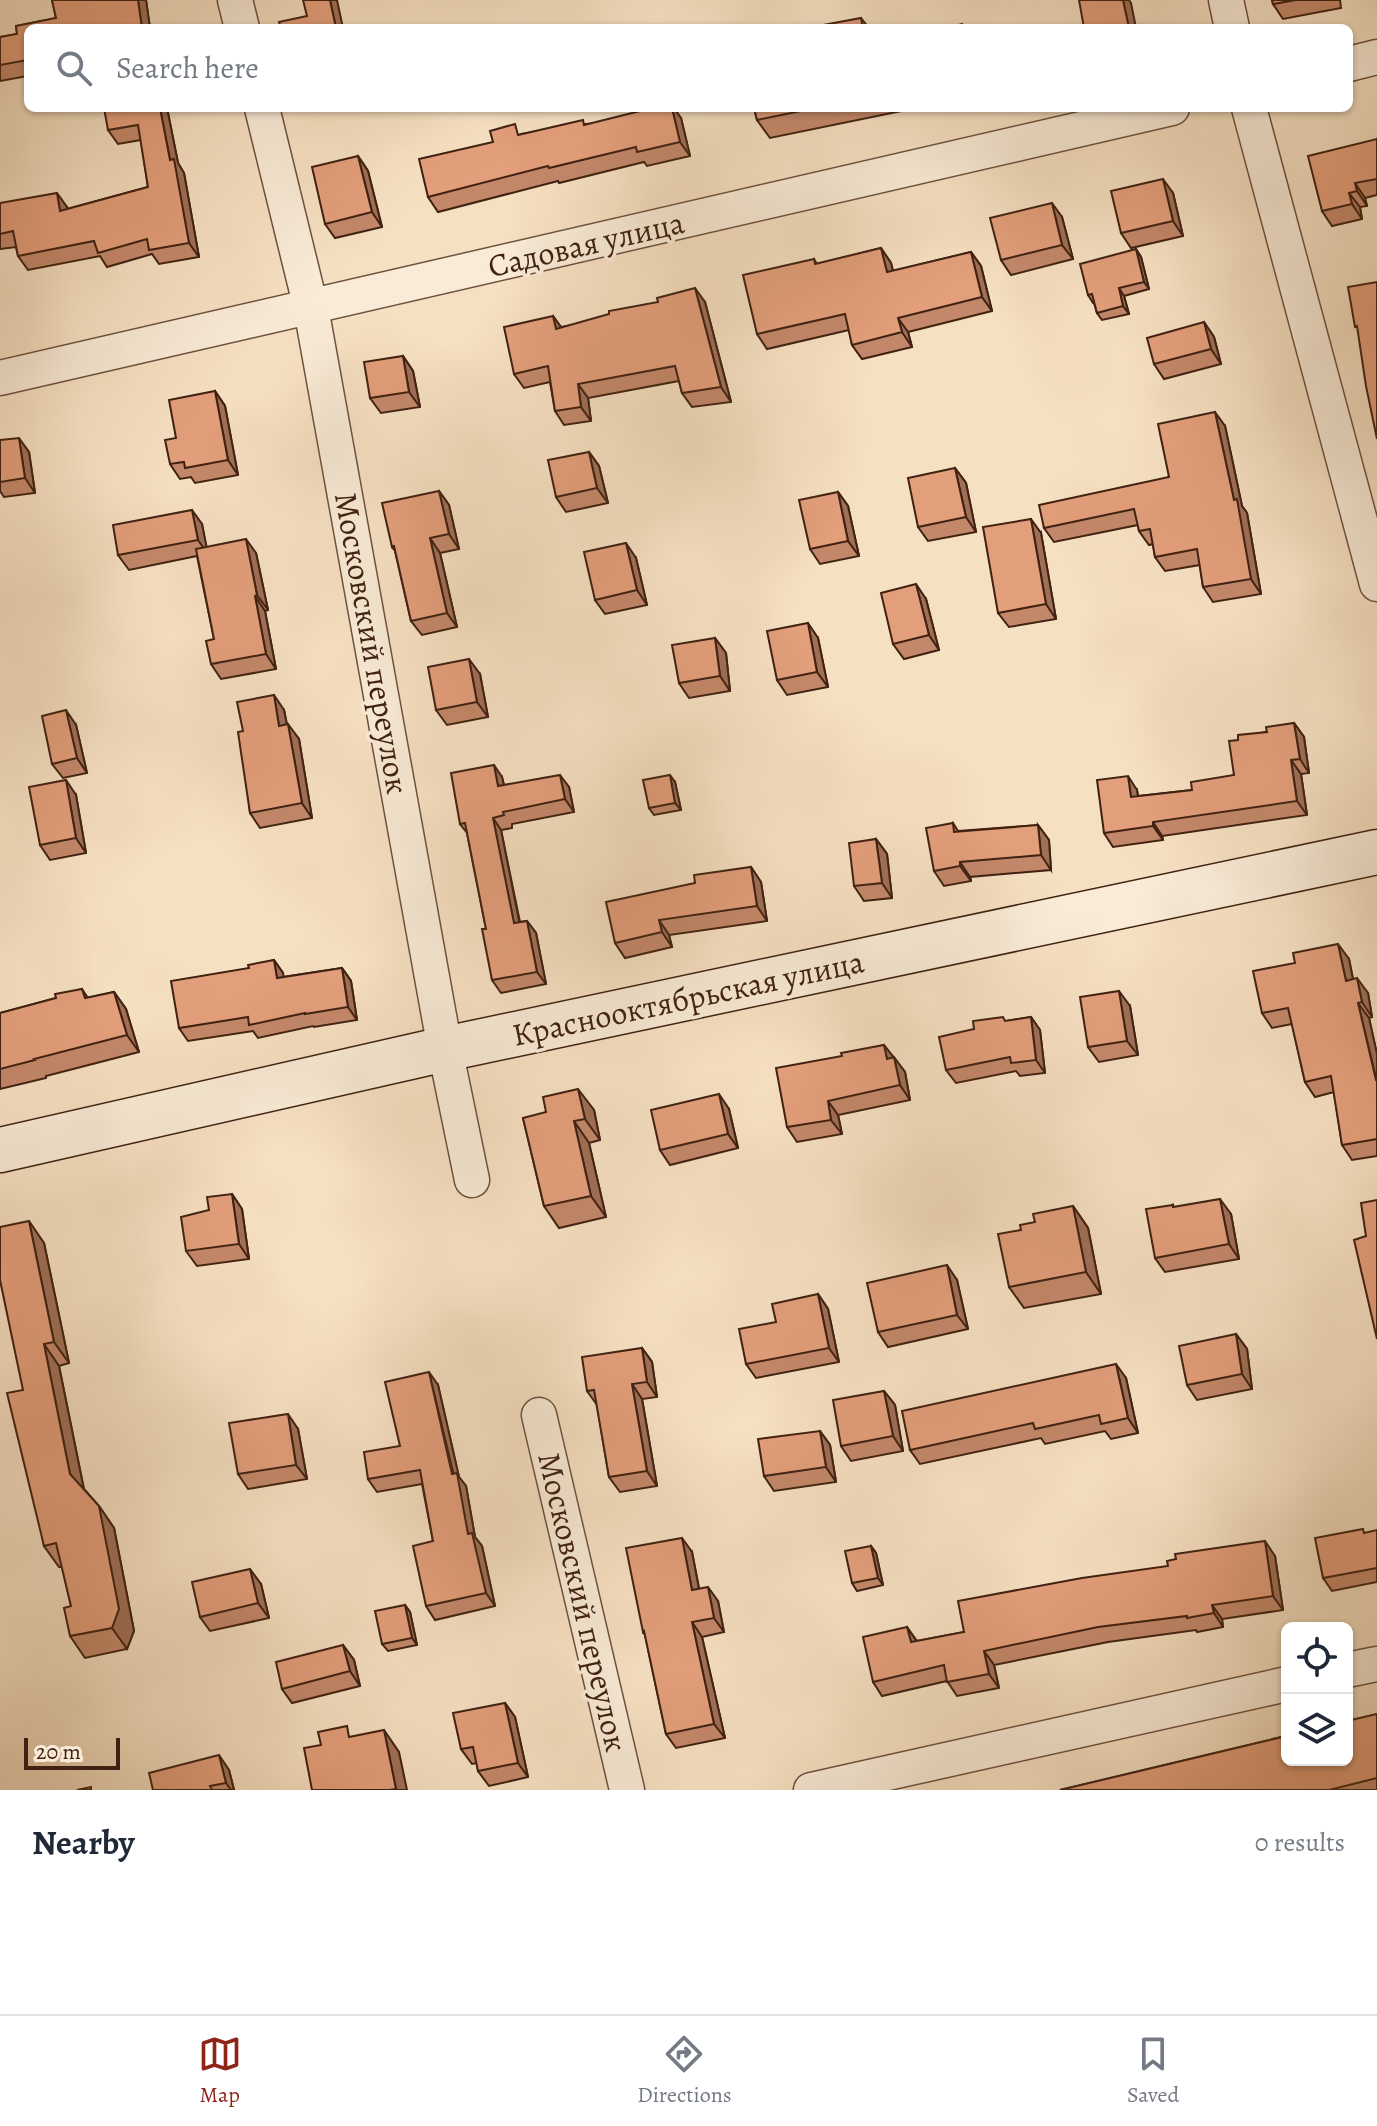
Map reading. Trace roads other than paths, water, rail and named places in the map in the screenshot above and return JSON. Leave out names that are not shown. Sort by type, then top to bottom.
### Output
[{"type":"main road","name":"Краснооктябрьская улица","points":[[0,1150],[445,1049],[1377,852]]},
{"type":"street","points":[[235,0],[241,24]]},
{"type":"street","points":[[1226,0],[1231,24]]},
{"type":"street","points":[[1353,63],[1377,57]]},
{"type":"street","name":"Московский переулок","points":[[263,112],[311,308],[445,1049],[472,1180]]},
{"type":"street","name":"Садовая улица","points":[[0,378],[1155,112]]},
{"type":"street","points":[[1250,112],[1377,584]]},
{"type":"street","name":"Московский переулок","points":[[539,1415],[627,1790]]},
{"type":"street","points":[[1353,1669],[1377,1664]]},
{"type":"street","points":[[811,1790],[1281,1685]]}]
